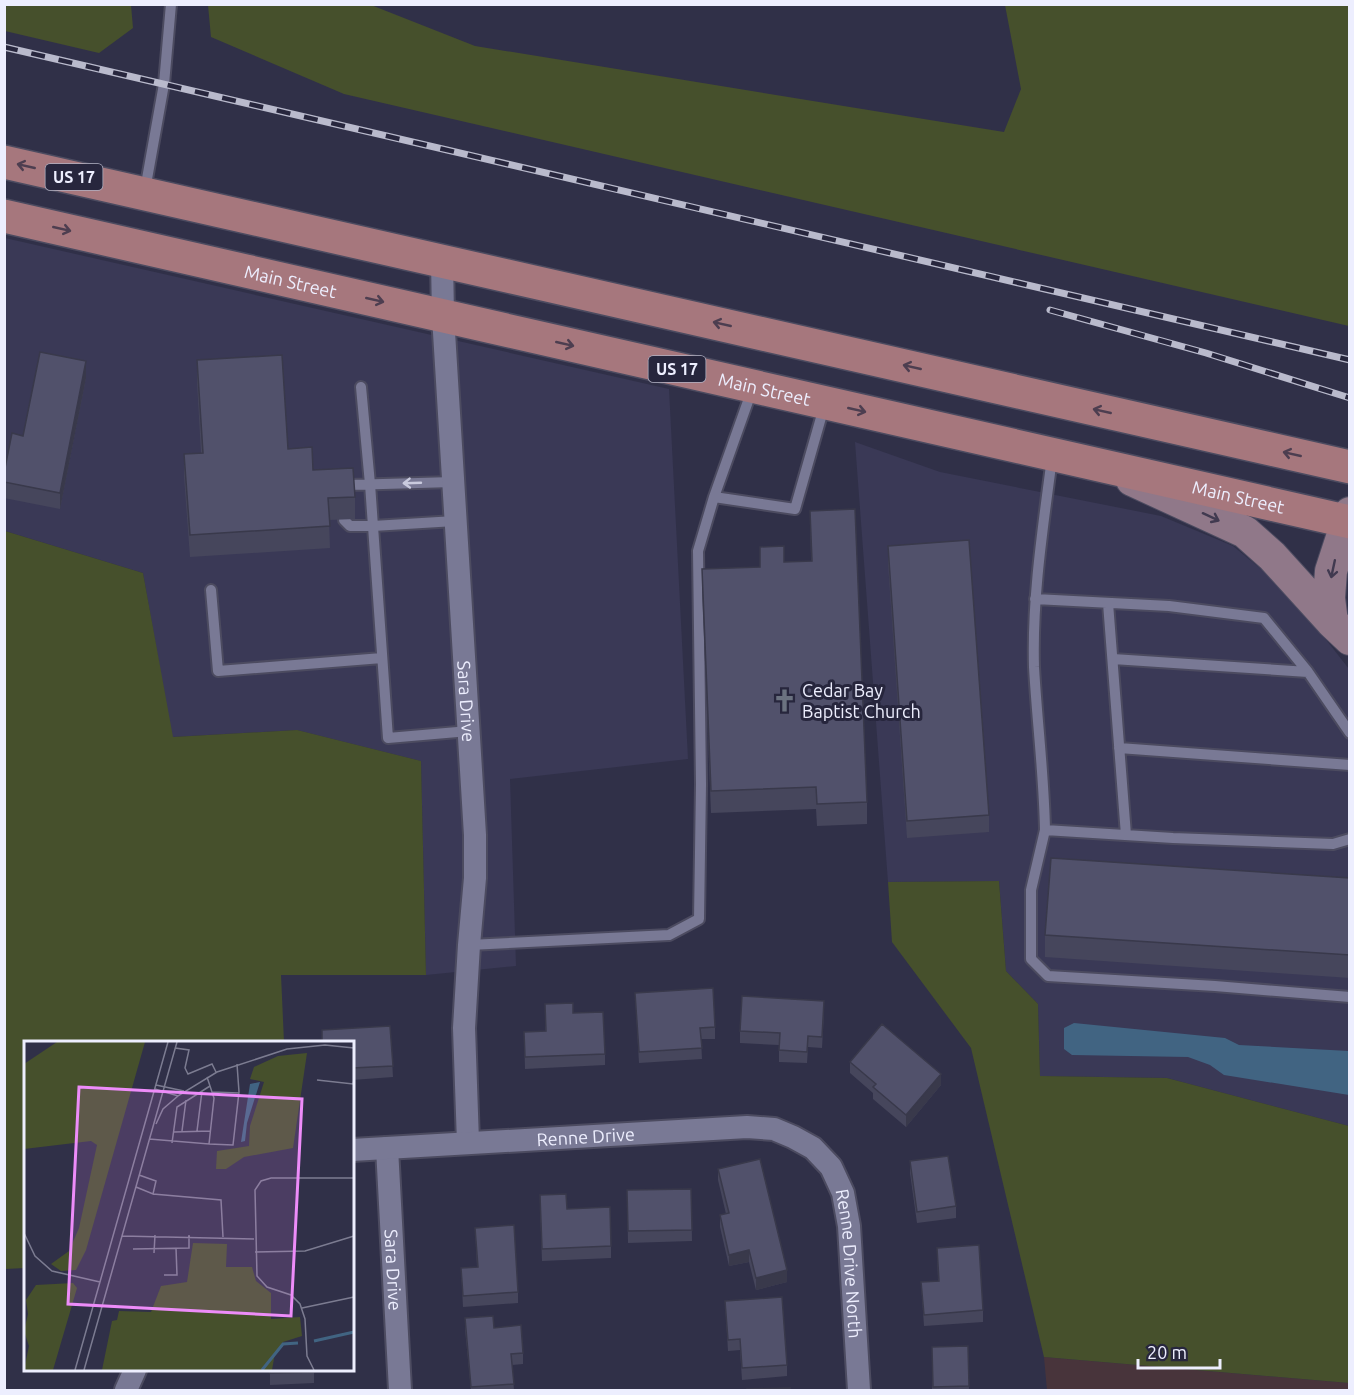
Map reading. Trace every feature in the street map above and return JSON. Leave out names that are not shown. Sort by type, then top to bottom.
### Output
[{"type":"main road","name":"US 17","points":[[4,162],[1350,467]]},
{"type":"main road","name":"Main Street","points":[[4,216],[1052,455],[1348,519]]},
{"type":"street","name":"Sara Drive","points":[[442,260],[443,316],[475,835],[475,878],[464,1028],[468,1142]]},
{"type":"street","points":[[1101,466],[1245,532],[1272,556],[1341,630]]},
{"type":"street","points":[[1341,630],[1329,598],[1331,571],[1348,519]]},
{"type":"street","name":"Renne Drive","points":[[354,1150],[747,1127],[774,1129],[813,1148]]},
{"type":"street","name":"Sara Drive","points":[[387,1148],[400,1390]]},
{"type":"street","name":"Renne Drive North","points":[[813,1148],[831,1167],[843,1193],[849,1226],[859,1390]]},
{"type":"street","points":[[126,1390],[135,1371]]},
{"type":"lane","points":[[144,193],[164,84],[171,4]]},
{"type":"lane","points":[[362,387],[388,738],[469,731]]},
{"type":"lane","points":[[469,945],[669,935],[699,919],[701,784],[698,551],[714,497],[753,387]]},
{"type":"lane","points":[[714,497],[795,509],[826,403]]},
{"type":"lane","points":[[1052,455],[1035,599],[1034,666],[1045,830],[1030,891],[1031,959],[1048,976],[1350,997]]},
{"type":"lane","points":[[343,490],[348,485],[453,482]]},
{"type":"lane","points":[[344,520],[350,526],[455,521]]},
{"type":"lane","points":[[211,590],[218,670],[382,658]]},
{"type":"lane","points":[[1035,599],[1169,606],[1264,618],[1308,672],[1350,733]]},
{"type":"lane","points":[[1108,603],[1126,835]]},
{"type":"lane","points":[[1113,658],[1308,672]]},
{"type":"lane","points":[[1119,748],[1350,765]]},
{"type":"lane","points":[[1045,830],[1334,844],[1350,839]]},
{"type":"shaded area","points":[[5,238],[669,389],[688,759],[510,779],[516,966],[426,975],[421,761],[297,730],[172,737],[143,573],[5,531]]},
{"type":"shaded area","points":[[855,442],[940,472],[1161,516],[1233,546],[1288,591],[1349,669],[1349,1126],[1167,1078],[1040,1076],[1038,1004],[1006,971],[999,881],[888,882]]},
{"type":"shaded area","points":[[1044,1357],[1349,1383],[1349,1390],[1047,1390]]},
{"type":"green space","points":[[5,4],[131,5],[133,28],[99,53],[5,31]]},
{"type":"green space","points":[[208,5],[371,5],[475,46],[1004,132],[1021,89],[1005,5],[1349,5],[1349,326],[344,94],[211,37]]},
{"type":"green space","points":[[5,531],[143,573],[173,737],[297,730],[421,761],[426,975],[281,975],[284,1041],[24,1041],[24,1268],[5,1269]]},
{"type":"green space","points":[[999,881],[1006,971],[1038,1004],[1040,1076],[1167,1078],[1349,1126],[1349,1383],[1044,1357],[971,1048],[892,942],[888,882]]},
{"type":"water","points":[[1074,1023],[1225,1038],[1239,1045],[1349,1051],[1349,1095],[1224,1075],[1210,1065],[1188,1057],[1072,1055],[1064,1049],[1064,1028]]},
{"type":"building","points":[[40,352],[86,361],[60,493],[4,482],[12,433],[23,436]]},
{"type":"building","points":[[282,355],[288,449],[312,447],[313,470],[353,468],[355,497],[328,498],[330,526],[190,535],[184,454],[203,453],[197,360]]},
{"type":"building","name":"Cedar Bay Baptist Church","points":[[855,509],[867,802],[817,804],[816,787],[711,791],[702,569],[760,567],[760,547],[784,546],[784,562],[812,561],[810,511]]},
{"type":"building","points":[[969,540],[989,815],[907,821],[888,546]]},
{"type":"building","points":[[1051,858],[1350,878],[1350,955],[1045,935]]},
{"type":"building","points":[[713,988],[715,1027],[700,1028],[702,1048],[639,1052],[635,993]]},
{"type":"building","points":[[742,996],[824,1001],[822,1037],[808,1036],[807,1052],[779,1050],[780,1033],[740,1031]]},
{"type":"building","points":[[573,1003],[573,1013],[603,1012],[605,1054],[525,1057],[524,1032],[546,1031],[545,1004]]},
{"type":"building","points":[[882,1024],[941,1074],[906,1115],[873,1087],[876,1084],[850,1062]]},
{"type":"building","points":[[390,1026],[393,1066],[354,1068],[354,1041],[322,1041],[322,1030]]},
{"type":"building","points":[[948,1156],[956,1206],[917,1212],[910,1161]]},
{"type":"building","points":[[760,1159],[787,1270],[756,1278],[749,1250],[729,1255],[720,1215],[729,1213],[718,1169]]},
{"type":"building","points":[[691,1189],[692,1230],[628,1231],[627,1190]]},
{"type":"building","points":[[566,1194],[567,1209],[610,1207],[611,1246],[542,1249],[540,1195]]},
{"type":"building","points":[[514,1225],[518,1292],[463,1296],[461,1268],[478,1267],[475,1228]]},
{"type":"building","points":[[979,1245],[983,1310],[924,1315],[921,1282],[939,1281],[937,1248]]},
{"type":"building","points":[[782,1297],[787,1365],[742,1368],[740,1339],[728,1340],[725,1301]]},
{"type":"building","points":[[493,1316],[494,1328],[521,1325],[523,1353],[511,1354],[514,1384],[471,1387],[465,1318]]},
{"type":"building","points":[[968,1346],[969,1386],[933,1387],[932,1347]]},
{"type":"building","points":[[270,1371],[314,1371],[314,1372],[270,1373]]},
{"type":"building","points":[[790,1388],[790,1390],[747,1390],[747,1389]]},
{"type":"railway","points":[[4,47],[1350,360]]},
{"type":"railway","points":[[1050,310],[1206,353],[1350,398]]},
{"type":"place","name":"Cedar Bay Baptist Church","points":[[784,700]]}]
